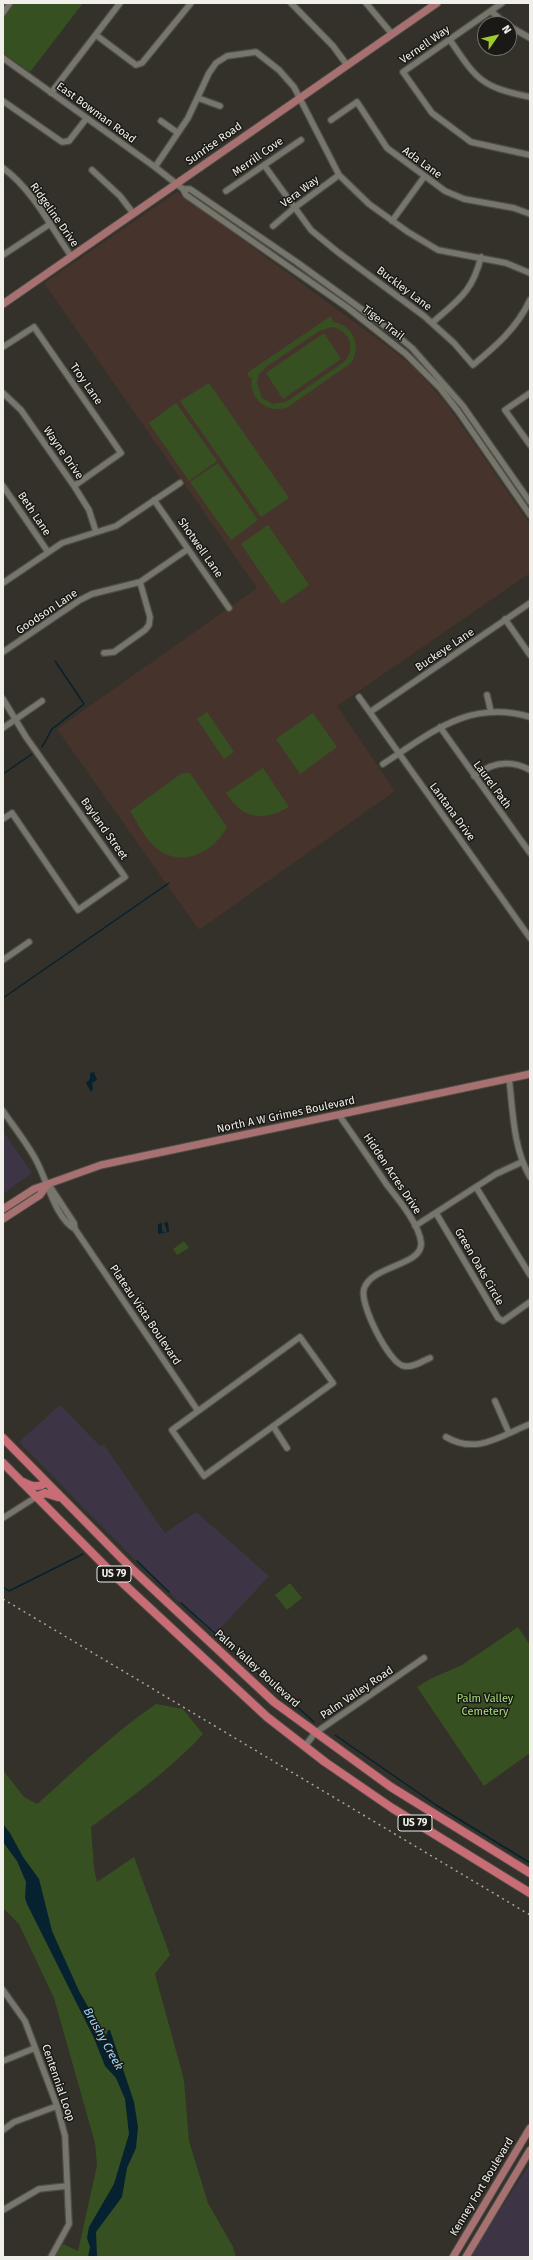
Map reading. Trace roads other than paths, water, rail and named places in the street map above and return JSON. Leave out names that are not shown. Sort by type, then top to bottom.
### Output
[{"type":"highway","name":"Palm Valley Boulevard","points":[[3,1438],[134,1570],[274,1702],[315,1733],[418,1804],[530,1873]]},
{"type":"highway","name":"US 79","points":[[3,1463],[36,1498],[209,1665],[267,1717],[392,1808],[530,1893]]},
{"type":"highway","points":[[20,1481],[36,1486],[41,1486],[46,1483]]},
{"type":"highway","points":[[36,1498],[46,1493],[61,1498]]},
{"type":"main road","name":"Sunrise Road","points":[[3,304],[437,3]]},
{"type":"main road","name":"North A W Grimes Boulevard","points":[[3,1209],[34,1189],[101,1165],[530,1074]]},
{"type":"main road","name":"North A W Grimes Boulevard","points":[[3,1219],[40,1195],[48,1184]]},
{"type":"main road","name":"Kenney Fort Boulevard","points":[[453,2257],[530,2128]]},
{"type":"main road","name":"Kenney Fort Boulevard","points":[[466,2257],[530,2150]]},
{"type":"street","points":[[3,13],[10,3]]},
{"type":"street","points":[[51,93],[120,3]]},
{"type":"street","points":[[96,35],[136,65],[139,65],[145,61],[190,3]]},
{"type":"street","points":[[291,3],[333,46],[347,65]]},
{"type":"street","points":[[366,3],[392,34]]},
{"type":"street","name":"Vernell Way","points":[[502,3],[403,72],[432,113],[471,142],[530,155]]},
{"type":"street","points":[[491,11],[497,16]]},
{"type":"street","points":[[517,31],[530,38]]},
{"type":"street","points":[[450,40],[477,76],[492,88],[530,97]]},
{"type":"street","points":[[155,167],[178,133],[198,98],[209,73],[218,61],[227,56],[252,51],[263,56],[279,70],[301,97],[339,175],[357,194],[392,220],[438,250],[506,263],[530,273]]},
{"type":"street","name":"East Bowman Road","points":[[3,58],[86,119],[155,167],[176,184]]},
{"type":"street","points":[[198,98],[220,106]]},
{"type":"street","points":[[3,101],[62,142],[69,141],[86,119]]},
{"type":"street","name":"Ada Lane","points":[[331,120],[357,102],[387,148],[424,177],[457,197],[514,208],[530,214]]},
{"type":"street","points":[[162,121],[178,133]]},
{"type":"street","name":"Merrill Cove","points":[[226,191],[301,140]]},
{"type":"street","name":"Buckley Lane","points":[[264,165],[294,208],[324,242],[432,323],[454,343],[473,365],[501,341],[516,325],[530,300]]},
{"type":"street","name":"Ridgeline Drive","points":[[3,168],[26,191],[71,256]]},
{"type":"street","points":[[92,170],[120,196],[133,213]]},
{"type":"street","name":"Vera Way","points":[[273,226],[294,208],[339,175]]},
{"type":"street","points":[[392,220],[424,177]]},
{"type":"street","name":"Tiger Trail","points":[[176,184],[183,189],[186,195],[234,230],[385,336],[416,363],[458,411],[530,515]]},
{"type":"street","name":"Tiger Trail","points":[[183,189],[190,189],[298,263],[393,332],[412,348],[463,406],[530,502]]},
{"type":"street","points":[[3,255],[50,224]]},
{"type":"street","points":[[432,323],[461,298],[472,286],[481,257]]},
{"type":"street","name":"Troy Lane","points":[[3,347],[34,327],[121,453],[74,486]]},
{"type":"street","name":"Wayne Drive","points":[[3,393],[21,410],[74,486],[90,510],[96,532]]},
{"type":"street","points":[[530,393],[506,410],[530,445]]},
{"type":"street","points":[[3,583],[68,540],[116,526],[180,483]]},
{"type":"street","name":"Beth Lane","points":[[3,486],[48,552]]},
{"type":"street","name":"Shotwell Lane","points":[[154,500],[230,608]]},
{"type":"street","name":"Goodson Lane","points":[[3,652],[86,597],[140,582],[188,549]]},
{"type":"street","points":[[104,653],[114,652],[145,630],[149,625],[150,617],[140,582]]},
{"type":"street","name":"Buckeye Lane","points":[[370,712],[530,603]]},
{"type":"street","points":[[505,619],[530,655]]},
{"type":"street","points":[[487,695],[491,712]]},
{"type":"street","name":"Lantana Drive","points":[[359,697],[530,938]]},
{"type":"street","name":"Bayland Street","points":[[3,700],[15,720],[125,877],[78,910],[12,813],[3,819]]},
{"type":"street","points":[[3,728],[42,701]]},
{"type":"street","points":[[383,764],[440,727],[469,715],[491,712],[510,712],[530,717]]},
{"type":"street","name":"Laurel Path","points":[[440,727],[530,853]]},
{"type":"street","points":[[474,776],[487,767],[501,763],[517,765],[530,770]]},
{"type":"street","points":[[3,960],[29,942]]},
{"type":"street","points":[[509,1078],[518,1152],[530,1177]]},
{"type":"street","name":"Plateau Vista Boulevard","points":[[3,1112],[36,1159],[48,1184],[61,1200],[74,1223],[75,1229],[198,1411]]},
{"type":"street","name":"Hidden Acres Drive","points":[[339,1115],[415,1226],[421,1243],[418,1253],[373,1277],[364,1287],[363,1298],[372,1321],[396,1363],[404,1366],[411,1366],[430,1358]]},
{"type":"street","points":[[415,1226],[504,1169],[522,1162]]},
{"type":"street","points":[[476,1186],[530,1275]]},
{"type":"street","name":"Green Oaks Circle","points":[[436,1213],[498,1318],[503,1321],[530,1302]]},
{"type":"street","points":[[300,1337],[333,1383],[204,1476],[172,1430],[198,1411],[300,1337]]},
{"type":"street","points":[[495,1401],[509,1433]]},
{"type":"street","points":[[446,1437],[457,1443],[474,1446],[530,1424]]},
{"type":"street","points":[[273,1426],[288,1448]]},
{"type":"street","points":[[3,1518],[36,1498]]},
{"type":"street","name":"Palm Valley Road","points":[[305,1746],[315,1733],[424,1658]]},
{"type":"street","name":"Centennial Loop","points":[[3,1990],[25,2021],[57,2106],[65,2136],[69,2224],[51,2257]]},
{"type":"street","points":[[3,2061],[35,2048]]},
{"type":"street","points":[[3,2130],[14,2122],[57,2106]]},
{"type":"street","points":[[3,2210],[32,2191],[67,2186]]},
{"type":"water","points":[[94,1072],[97,1080],[92,1083],[93,1089],[91,1092],[86,1083],[90,1079],[90,1073]]},
{"type":"water","points":[[168,1222],[169,1232],[165,1233],[167,1231],[164,1223]]},
{"type":"water","points":[[162,1223],[162,1231],[165,1233],[158,1234],[158,1224]]},
{"type":"water","name":"Brushy Creek","points":[[3,1824],[10,1833],[23,1857],[39,1879],[52,1931],[79,1991],[103,2033],[106,2036],[108,2030],[110,2030],[134,2102],[138,2127],[136,2148],[127,2168],[122,2197],[96,2232],[97,2257],[88,2257],[90,2247],[87,2238],[89,2227],[114,2184],[129,2134],[125,2099],[116,2078],[105,2066],[94,2038],[27,1904],[25,1898],[26,1882],[17,1861],[3,1842]]},
{"type":"waterway","points":[[42,747],[52,729],[84,704],[55,661]]},
{"type":"waterway","points":[[3,774],[32,754]]},
{"type":"waterway","points":[[3,998],[169,883]]},
{"type":"waterway","points":[[3,1587],[9,1591],[83,1554]]},
{"type":"waterway","points":[[137,1561],[169,1592]]},
{"type":"waterway","points":[[181,1603],[314,1722]]},
{"type":"waterway","points":[[335,1735],[436,1805],[530,1863]]},
{"type":"railway","points":[[3,1599],[530,1915]]},
{"type":"park label","name":"Palm Valley Cemetery","points":[[485,1705]]}]
